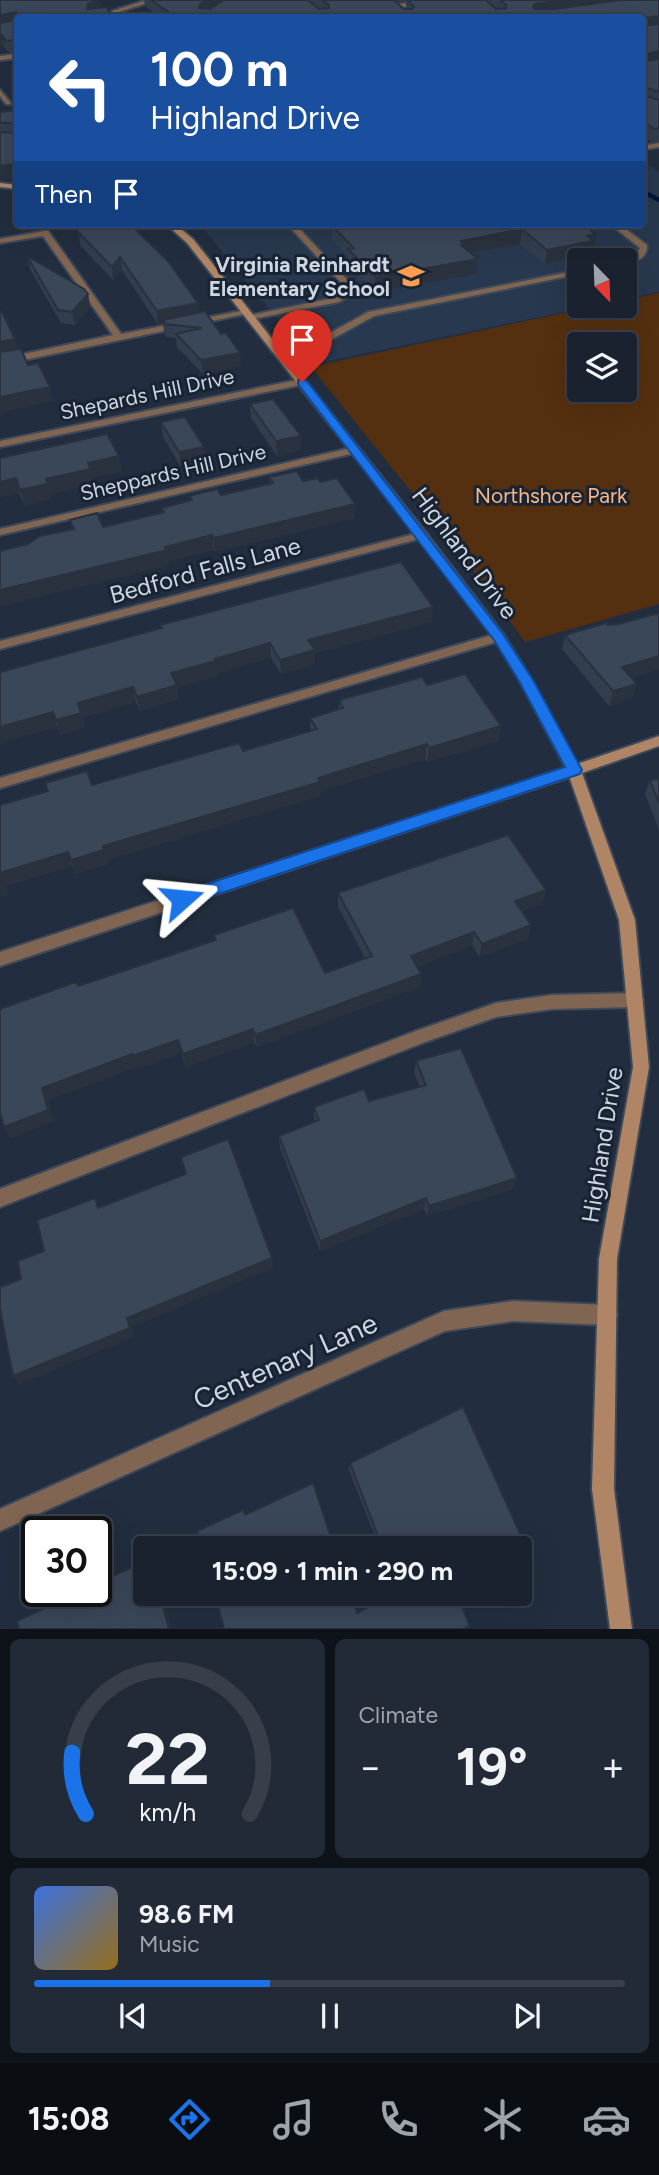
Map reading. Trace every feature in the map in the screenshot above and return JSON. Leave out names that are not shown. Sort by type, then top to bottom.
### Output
[{"type":"street","points":[[106,14],[153,0]]},
{"type":"street","points":[[388,0],[398,8],[447,0]]},
{"type":"street","points":[[0,92],[8,103]]},
{"type":"street","name":"Highland Drive","points":[[174,228],[190,241],[302,382],[499,637],[526,680],[574,770],[627,920],[641,1067],[608,1259],[603,1489],[621,1629]]},
{"type":"street","points":[[0,362],[119,337],[336,300],[348,293],[348,286],[295,228]]},
{"type":"street","points":[[619,228],[644,247],[637,259]]},
{"type":"street","points":[[0,241],[45,233],[119,337]]},
{"type":"street","points":[[276,351],[322,341],[371,314],[567,275]]},
{"type":"street","name":"Shepards Hill Drive","points":[[0,444],[302,382]]},
{"type":"street","name":"Sheppards Hill Drive","points":[[0,532],[355,450]]},
{"type":"street","name":"Bedford Falls Lane","points":[[0,645],[422,535]]},
{"type":"street","points":[[0,783],[499,637]]},
{"type":"street","points":[[0,959],[659,741]]},
{"type":"street","points":[[0,1198],[496,1010],[552,1002],[635,1000]]},
{"type":"street","name":"Centenary Lane","points":[[0,1520],[443,1321],[513,1311],[607,1315]]},
{"type":"shaded area","name":"Virginia Reinhardt Elementary School","points":[[646,164],[659,172],[659,292],[637,297],[637,248],[567,248],[567,311],[314,364],[201,228],[646,228]]},
{"type":"green space","name":"Northshore Park","points":[[659,293],[659,604],[525,642],[459,551],[311,367],[567,312],[567,318],[637,318],[637,298]]},
{"type":"building","points":[[0,0],[99,0],[88,4],[87,9],[106,7],[112,14],[16,12],[0,15]]},
{"type":"building","points":[[151,0],[208,0],[200,4],[199,8],[210,9],[224,0],[308,0],[319,9],[329,8],[322,0],[394,0],[404,9],[412,9],[414,7],[408,0],[486,0],[496,9],[506,8],[500,0],[563,0],[535,4],[533,7],[553,9],[621,0],[659,0],[659,16],[646,18],[646,14],[171,14]]},
{"type":"building","points":[[14,21],[14,40],[6,41],[0,35],[0,23]]},
{"type":"building","points":[[659,24],[659,51],[646,54],[646,26]]},
{"type":"building","points":[[659,59],[659,92],[646,87],[646,61]]},
{"type":"building","points":[[646,96],[659,100],[659,128],[655,129],[646,123]]},
{"type":"building","points":[[14,110],[14,123],[0,123],[0,112]]},
{"type":"building","points":[[0,132],[14,133],[14,164],[0,166]]},
{"type":"building","points":[[78,228],[134,228],[167,260],[198,303],[157,311],[120,257],[112,267],[78,232]]},
{"type":"building","points":[[334,228],[588,228],[596,234],[587,236],[593,241],[547,250],[522,229],[461,241],[464,244],[461,245],[478,259],[375,277],[348,249],[354,248]]},
{"type":"building","points":[[27,256],[84,289],[88,294],[72,312],[58,310]]},
{"type":"building","points":[[205,311],[221,334],[226,333],[240,353],[201,360],[176,334],[202,328],[165,324],[163,320]]},
{"type":"building","points":[[2,312],[15,339],[0,342]]},
{"type":"building","points":[[21,349],[28,365],[38,363],[50,387],[0,397],[0,352]]},
{"type":"building","points":[[273,399],[301,436],[276,441],[250,404]]},
{"type":"building","points":[[185,417],[204,447],[179,452],[161,422]]},
{"type":"building","points":[[107,434],[119,456],[88,463],[91,469],[46,479],[48,484],[20,490],[16,478],[0,482],[0,458]]},
{"type":"building","points":[[297,471],[303,481],[317,478],[321,482],[337,478],[355,504],[214,538],[212,535],[165,547],[167,550],[0,590],[0,551],[28,544],[40,536],[74,529],[70,520],[97,513],[103,527],[164,512],[162,508],[192,500],[189,496],[217,489],[221,495],[273,483],[269,477]]},
{"type":"building","points":[[401,562],[433,607],[308,640],[315,650],[280,660],[270,643],[171,673],[177,685],[137,697],[133,687],[78,703],[81,713],[56,720],[53,712],[0,727],[0,672],[162,628],[160,625]]},
{"type":"building","points":[[659,613],[659,656],[622,667],[637,684],[613,691],[565,635],[606,623],[619,624]]},
{"type":"building","points":[[465,674],[501,726],[429,748],[427,744],[318,778],[320,782],[103,846],[104,850],[71,860],[68,852],[0,873],[0,805],[48,791],[45,783],[87,771],[92,785],[239,743],[243,751],[317,729],[310,718],[343,708],[339,700],[422,677],[427,685]]},
{"type":"building","points":[[659,779],[659,803],[650,780]]},
{"type":"building","points":[[508,835],[546,890],[515,901],[531,925],[482,944],[474,932],[411,956],[421,974],[255,1035],[253,1029],[183,1054],[178,1040],[133,1056],[132,1054],[42,1088],[48,1110],[4,1127],[0,1112],[0,1009],[76,982],[78,986],[216,940],[214,935],[293,908],[325,973],[372,956],[338,893]]},
{"type":"building","points":[[461,1048],[517,1178],[429,1206],[426,1198],[320,1241],[279,1136],[319,1120],[314,1107],[364,1089],[369,1101],[426,1085],[416,1061]]},
{"type":"building","points":[[228,1139],[272,1258],[127,1318],[130,1328],[13,1376],[0,1309],[0,1287],[21,1279],[18,1261],[44,1251],[37,1220],[95,1198],[98,1208],[186,1174],[181,1157]]},
{"type":"building","points":[[463,1407],[521,1536],[378,1536],[350,1463]]},
{"type":"building","points":[[313,1483],[331,1536],[198,1536],[197,1531],[243,1510],[245,1515]]},
{"type":"building","points":[[133,1567],[133,1606],[163,1606],[169,1629],[19,1629],[17,1621],[47,1607],[112,1607],[112,1576]]},
{"type":"building","points":[[218,1606],[355,1606],[357,1613],[370,1606],[462,1606],[470,1626],[464,1629],[224,1629]]},
{"type":"waterway","points":[[646,193],[659,200]]},
{"type":"place","name":"Virginia Reinhardt Elementary School","points":[[411,276]]},
{"type":"route","points":[[182,899],[574,770],[552,726],[499,637],[302,382]]}]
